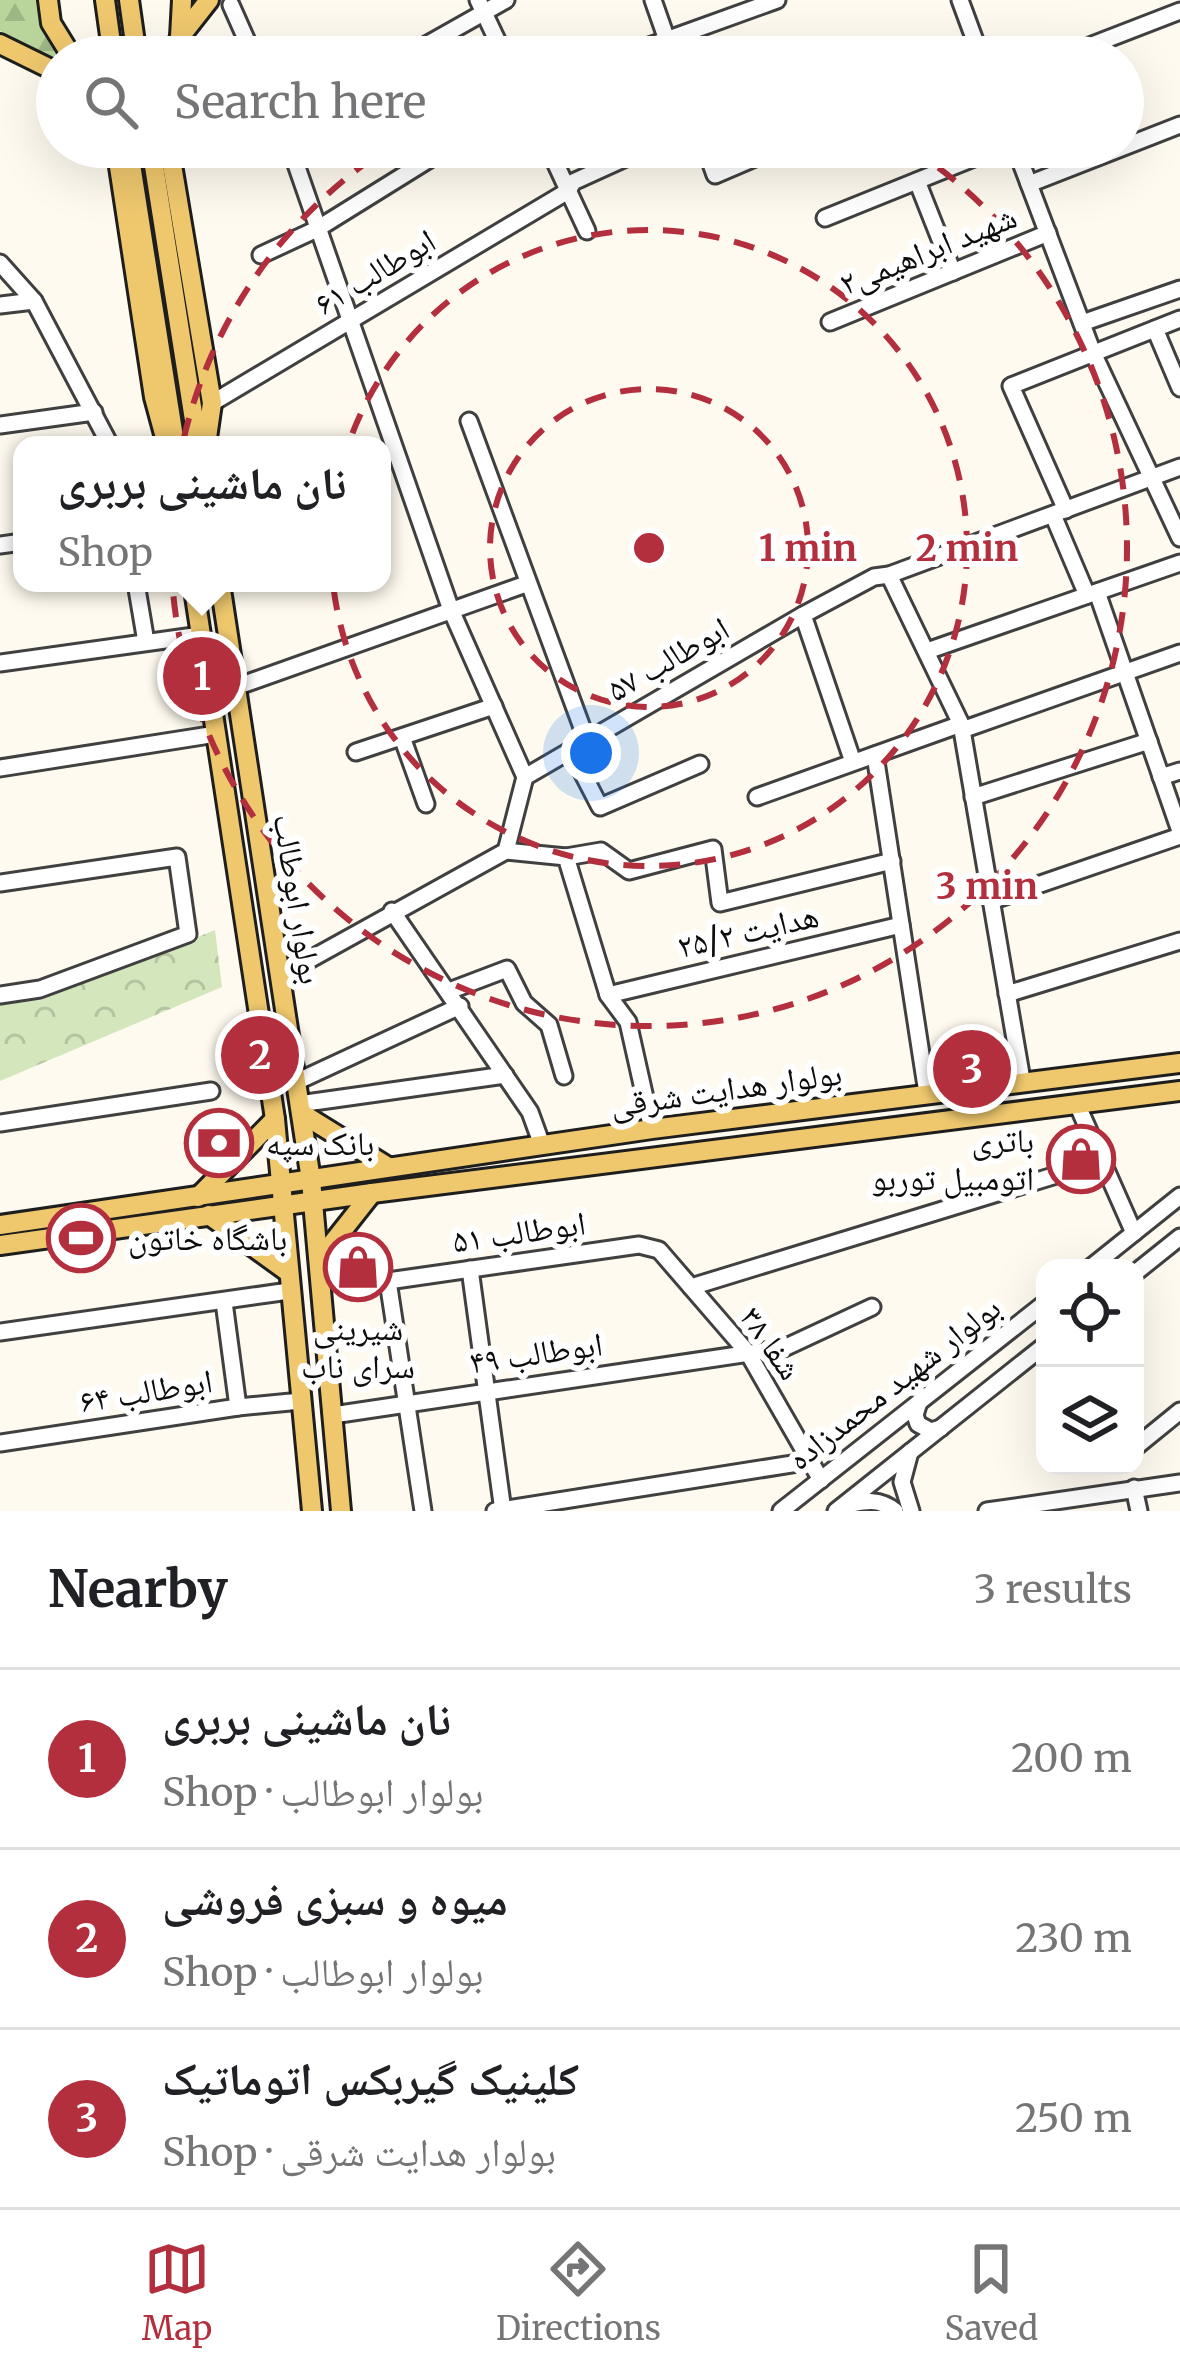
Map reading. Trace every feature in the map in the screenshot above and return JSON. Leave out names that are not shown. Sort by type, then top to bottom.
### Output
[{"type":"main road","points":[[48,0],[51,23],[59,36]]},
{"type":"main road","points":[[105,0],[110,36]]},
{"type":"main road","points":[[129,0],[134,36]]},
{"type":"main road","points":[[180,36],[182,0]]},
{"type":"main road","points":[[181,36],[208,0]]},
{"type":"main road","points":[[0,44],[36,61]]},
{"type":"main road","points":[[0,57],[36,66]]},
{"type":"main road","points":[[119,168],[154,397],[168,436]]},
{"type":"main road","points":[[131,168],[170,436]]},
{"type":"main road","points":[[155,168],[200,436]]},
{"type":"main road","points":[[173,168],[212,403],[204,436]]},
{"type":"main road","name":"بولوار ابوطالب","points":[[194,592],[275,1119],[312,1511]]},
{"type":"main road","name":"بولوار ابوطالب","points":[[221,592],[311,1180],[341,1511]]},
{"type":"main road","points":[[237,873],[244,880],[253,916],[260,918],[269,903]]},
{"type":"main road","name":"بولوار هدایت شرقی","points":[[0,1226],[655,1129],[1180,1063]]},
{"type":"main road","name":"بولوار هدایت شرقی","points":[[0,1245],[1180,1091]]},
{"type":"main road","points":[[300,1108],[388,1167]]},
{"type":"main road","points":[[198,1198],[275,1119]]},
{"type":"main road","points":[[655,1129],[662,1156]]},
{"type":"main road","points":[[319,1260],[372,1193]]},
{"type":"main road","points":[[209,1215],[288,1282]]},
{"type":"street","points":[[435,36],[480,5],[506,0]]},
{"type":"street","points":[[653,0],[665,36]]},
{"type":"street","points":[[672,36],[776,0]]},
{"type":"street","points":[[960,0],[972,36]]},
{"type":"street","points":[[231,4],[245,36]]},
{"type":"street","points":[[480,5],[495,36]]},
{"type":"street","points":[[1114,36],[1180,10]]},
{"type":"street","points":[[1144,138],[1180,124]]},
{"type":"street","points":[[297,168],[390,436]]},
{"type":"street","points":[[261,255],[316,229],[415,168]]},
{"type":"street","points":[[558,168],[587,232]]},
{"type":"street","name":"ابوطالب ۶۱","points":[[212,403],[568,190],[573,182],[604,168]]},
{"type":"street","points":[[825,218],[949,168]]},
{"type":"street","points":[[1024,168],[1093,353],[1180,538]]},
{"type":"street","points":[[1030,184],[1070,168]]},
{"type":"street","points":[[917,181],[953,272]]},
{"type":"street","name":"شهید ابراهیمی۲","points":[[830,322],[1048,233]]},
{"type":"street","points":[[0,263],[34,301],[106,436]]},
{"type":"street","points":[[1082,322],[1180,289]]},
{"type":"street","points":[[0,305],[34,301]]},
{"type":"street","points":[[991,901],[1180,833],[1125,672],[1011,386],[1180,320]]},
{"type":"street","points":[[1154,329],[1180,388]]},
{"type":"street","points":[[0,425],[94,412]]},
{"type":"street","points":[[469,421],[587,741]]},
{"type":"street","points":[[391,438],[452,610],[525,777],[506,851]]},
{"type":"street","name":"ابوطالب ۵۷","points":[[525,777],[874,577],[1180,467]]},
{"type":"street","points":[[927,651],[1180,563]]},
{"type":"street","points":[[889,575],[961,727],[1022,1080]]},
{"type":"street","points":[[236,687],[526,584]]},
{"type":"street","points":[[138,592],[146,642]]},
{"type":"street","points":[[803,616],[853,762]]},
{"type":"street","points":[[0,663],[201,635]]},
{"type":"street","points":[[757,797],[1180,652]]},
{"type":"street","points":[[356,752],[494,706]]},
{"type":"street","points":[[0,768],[216,734]]},
{"type":"street","points":[[402,737],[426,804]]},
{"type":"street","points":[[974,797],[1149,741]]},
{"type":"street","points":[[571,751],[600,808],[700,764]]},
{"type":"street","points":[[875,755],[927,1093]]},
{"type":"street","points":[[1161,777],[1180,771]]},
{"type":"street","points":[[280,976],[506,851],[566,857],[602,851],[628,871],[713,849],[720,903],[892,862]]},
{"type":"street","points":[[0,884],[177,857],[188,934],[40,989],[0,995]]},
{"type":"street","points":[[566,857],[608,995],[628,1022],[655,1129]]},
{"type":"street","points":[[392,911],[530,1112],[542,1145]]},
{"type":"street","name":"هدایت ۲۵/۲","points":[[608,995],[901,925]]},
{"type":"street","points":[[1007,994],[1180,941]]},
{"type":"street","points":[[449,991],[507,969],[524,1003],[549,1025],[564,1076]]},
{"type":"street","points":[[296,1082],[460,1006]]},
{"type":"street","points":[[300,1108],[505,1075]]},
{"type":"street","points":[[0,1123],[211,1091]]},
{"type":"street","points":[[1077,1104],[1134,1233]]},
{"type":"street","points":[[691,1287],[1102,1161]]},
{"type":"street","points":[[1101,1259],[1180,1196]]},
{"type":"street","points":[[1144,1266],[1180,1238]]},
{"type":"street","name":"ابوطالب ۵۱","points":[[406,1402],[388,1281],[639,1245],[659,1250]]},
{"type":"street","name":"شفا ۳۸","points":[[659,1250],[748,1353],[820,1480]]},
{"type":"street","points":[[470,1269],[500,1511],[811,1461]]},
{"type":"street","points":[[0,1332],[224,1302],[288,1282]]},
{"type":"street","points":[[224,1302],[238,1407]]},
{"type":"street","name":"ابوطالب ۴۹","points":[[333,1415],[784,1348],[872,1307]]},
{"type":"street","name":"بولوار شهید محمدزاده","points":[[781,1511],[1036,1310]]},
{"type":"street","name":"بولوار شهید محمدزاده","points":[[840,1508],[1036,1352]]},
{"type":"street","name":"ابوطالب ۶۴","points":[[0,1443],[301,1401]]},
{"type":"street","points":[[406,1402],[423,1511]]},
{"type":"street","points":[[919,1402],[918,1424],[931,1431],[940,1428]]},
{"type":"street","points":[[1144,1440],[1180,1411]]},
{"type":"street","points":[[871,1440],[891,1446],[892,1467]]},
{"type":"street","points":[[910,1453],[902,1482],[911,1511]]},
{"type":"street","points":[[987,1511],[1180,1483]]},
{"type":"street","points":[[1134,1488],[1138,1511]]},
{"type":"street","points":[[840,1508],[870,1501],[896,1511]]},
{"type":"green space","points":[[0,0],[37,0],[40,22],[50,36],[36,36],[36,49],[0,31]]},
{"type":"green space","points":[[215,930],[222,987],[0,1081],[0,1004],[41,1000]]},
{"type":"place","name":"نان ماشینی بربری","points":[[202,676]]},
{"type":"place","name":"میوه و سبزی فروشی","points":[[260,1055]]},
{"type":"place","name":"کلینیک گیربکس اتوماتیک","points":[[972,1069]]},
{"type":"place","name":"بانک سپه","points":[[219,1143]]},
{"type":"place","name":"باتری اتومبیل توربو","points":[[1081,1159]]},
{"type":"place","name":"باشگاه خاتون","points":[[81,1238]]},
{"type":"place","name":"شیرینی سرای ناب","points":[[358,1267]]}]
